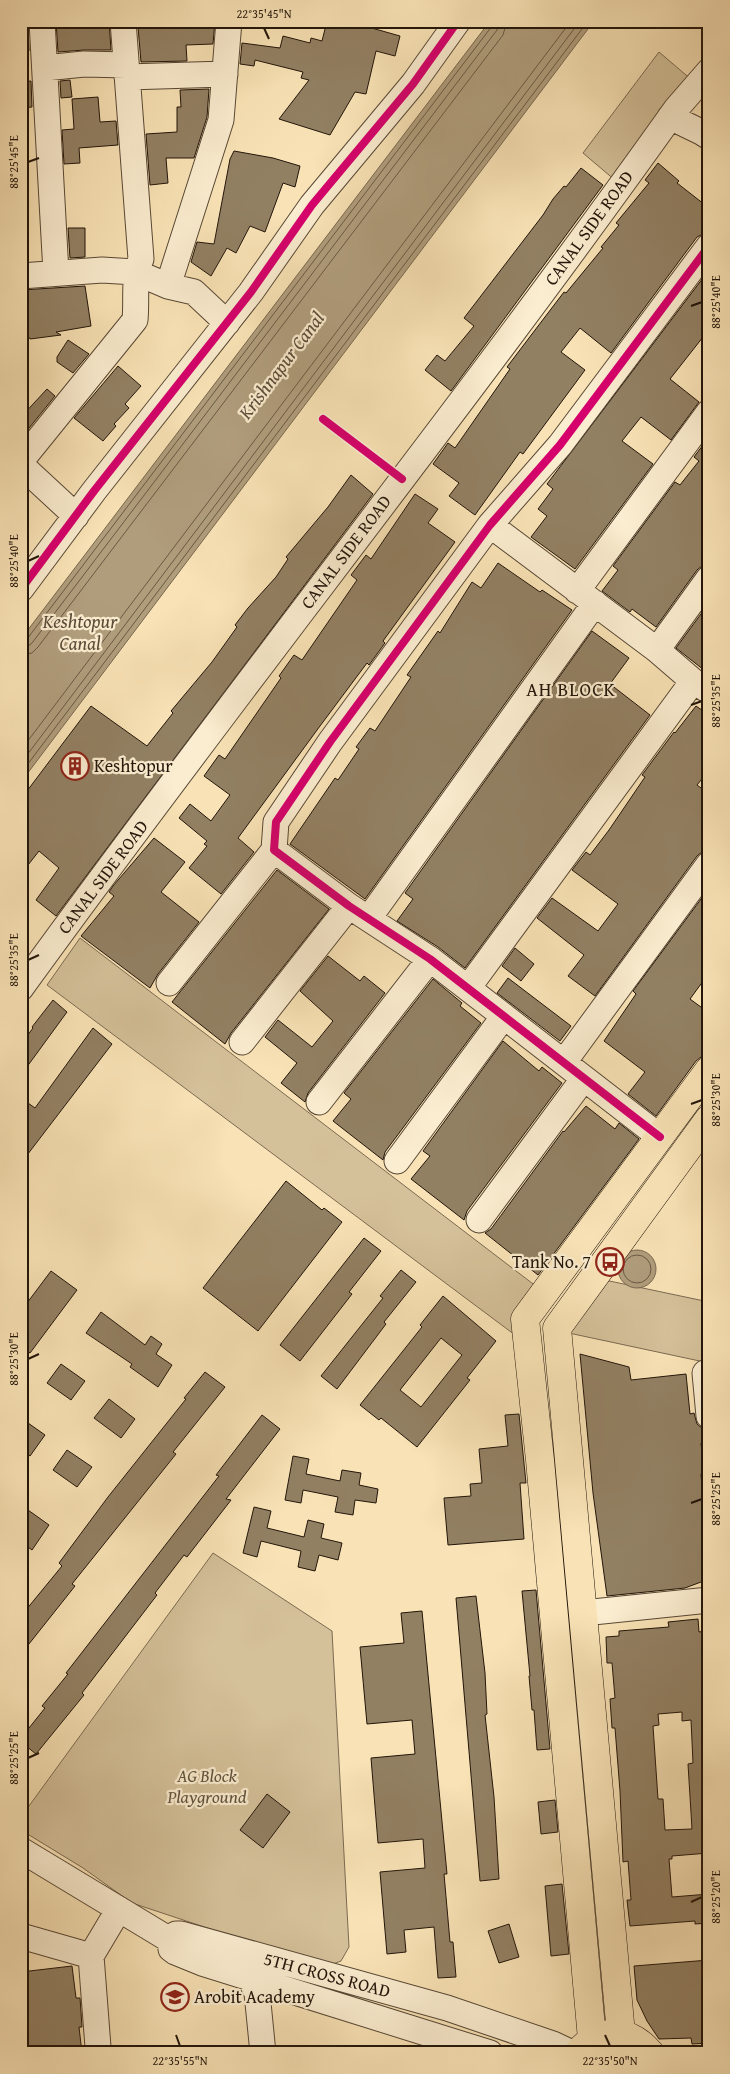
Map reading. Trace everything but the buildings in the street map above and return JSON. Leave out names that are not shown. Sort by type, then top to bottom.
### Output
[{"type":"main road","points":[[650,2053],[641,2043],[622,2034],[612,2034],[581,2048],[540,1460],[525,1319],[709,1070]]},
{"type":"main road","points":[[622,2034],[557,1328],[709,1119]]},
{"type":"main road","points":[[540,1460],[568,1458]]},
{"type":"street","points":[[42,21],[56,273]]},
{"type":"street","points":[[21,461],[135,320],[137,294],[135,272],[141,259],[123,21]]},
{"type":"street","points":[[168,286],[221,120],[229,21]]},
{"type":"street","points":[[21,589],[227,323],[312,206],[413,84],[458,21]]},
{"type":"street","points":[[45,68],[84,64],[126,65],[127,77]]},
{"type":"street","points":[[127,77],[225,74]]},
{"type":"street","name":"CANAL SIDE ROAD","points":[[21,988],[214,728],[480,376],[670,117],[705,83]]},
{"type":"street","points":[[670,117],[709,138]]},
{"type":"street","points":[[169,983],[274,850],[276,822],[330,742],[490,525],[560,444],[709,246]]},
{"type":"street","points":[[21,276],[102,270],[135,272],[168,286],[194,292],[227,323]]},
{"type":"street","points":[[242,1042],[359,912],[586,597],[709,412]]},
{"type":"street","points":[[21,465],[76,516]]},
{"type":"street","points":[[468,988],[701,686],[658,650],[490,525]]},
{"type":"street","points":[[658,650],[709,578]]},
{"type":"street","points":[[274,850],[359,912],[430,959],[660,1137]]},
{"type":"street","points":[[564,1062],[709,864]]},
{"type":"street","points":[[320,1102],[430,959]]},
{"type":"street","points":[[397,1161],[504,1016]]},
{"type":"street","points":[[479,1220],[584,1078]]},
{"type":"street","points":[[705,1373],[709,1416]]},
{"type":"street","points":[[583,1614],[709,1600]]},
{"type":"street","points":[[21,1850],[170,1940]]},
{"type":"street","points":[[98,2047],[91,1956],[119,1909]]},
{"type":"street","name":"5TH CROSS ROAD","points":[[490,2053],[202,1963],[175,1952],[172,1949],[170,1940],[176,1934],[181,1934],[447,2008],[553,2044],[581,2048]]},
{"type":"street","points":[[21,1936],[91,1956]]},
{"type":"street","name":"5TH CROSS ROAD","points":[[249,1977],[257,1993],[263,2053]]},
{"type":"green space","points":[[659,52],[693,81],[616,181],[583,153]]},
{"type":"green space","points":[[80,938],[541,1290],[515,1335],[47,985]]},
{"type":"green space","points":[[600,1279],[709,1302],[709,1363],[564,1332]]},
{"type":"green space","name":"AG Block Playground","points":[[213,1553],[332,1631],[349,1947],[341,1961],[325,1967],[132,1903],[83,1868],[21,1830],[21,1817]]},
{"type":"green space","points":[[612,2045],[634,2053],[593,2053]]},
{"type":"water","name":"Keshtopur Canal","points":[[490,21],[594,21],[21,782],[21,639]]},
{"type":"water","points":[[637,1250],[650,1256],[656,1269],[650,1282],[637,1288],[624,1282],[618,1269],[624,1256]]},
{"type":"cycle path","points":[[21,589],[94,491],[251,292],[312,205],[413,84],[458,21]]},
{"type":"cycle path","points":[[660,1137],[430,959],[349,906],[274,850],[276,822],[330,742],[490,525],[560,445],[709,246]]},
{"type":"cycle path","points":[[323,419],[402,479]]},
{"type":"place","name":"Keshtopur","points":[[75,766]]},
{"type":"place","name":"Tank No. 7","points":[[610,1262]]},
{"type":"place","name":"Arobit Academy","points":[[175,1997]]},
{"type":"district","name":"AH BLOCK","points":[[571,689]]},
{"type":"water label","name":"Krishnapur Canal","points":[[281,365]]}]
